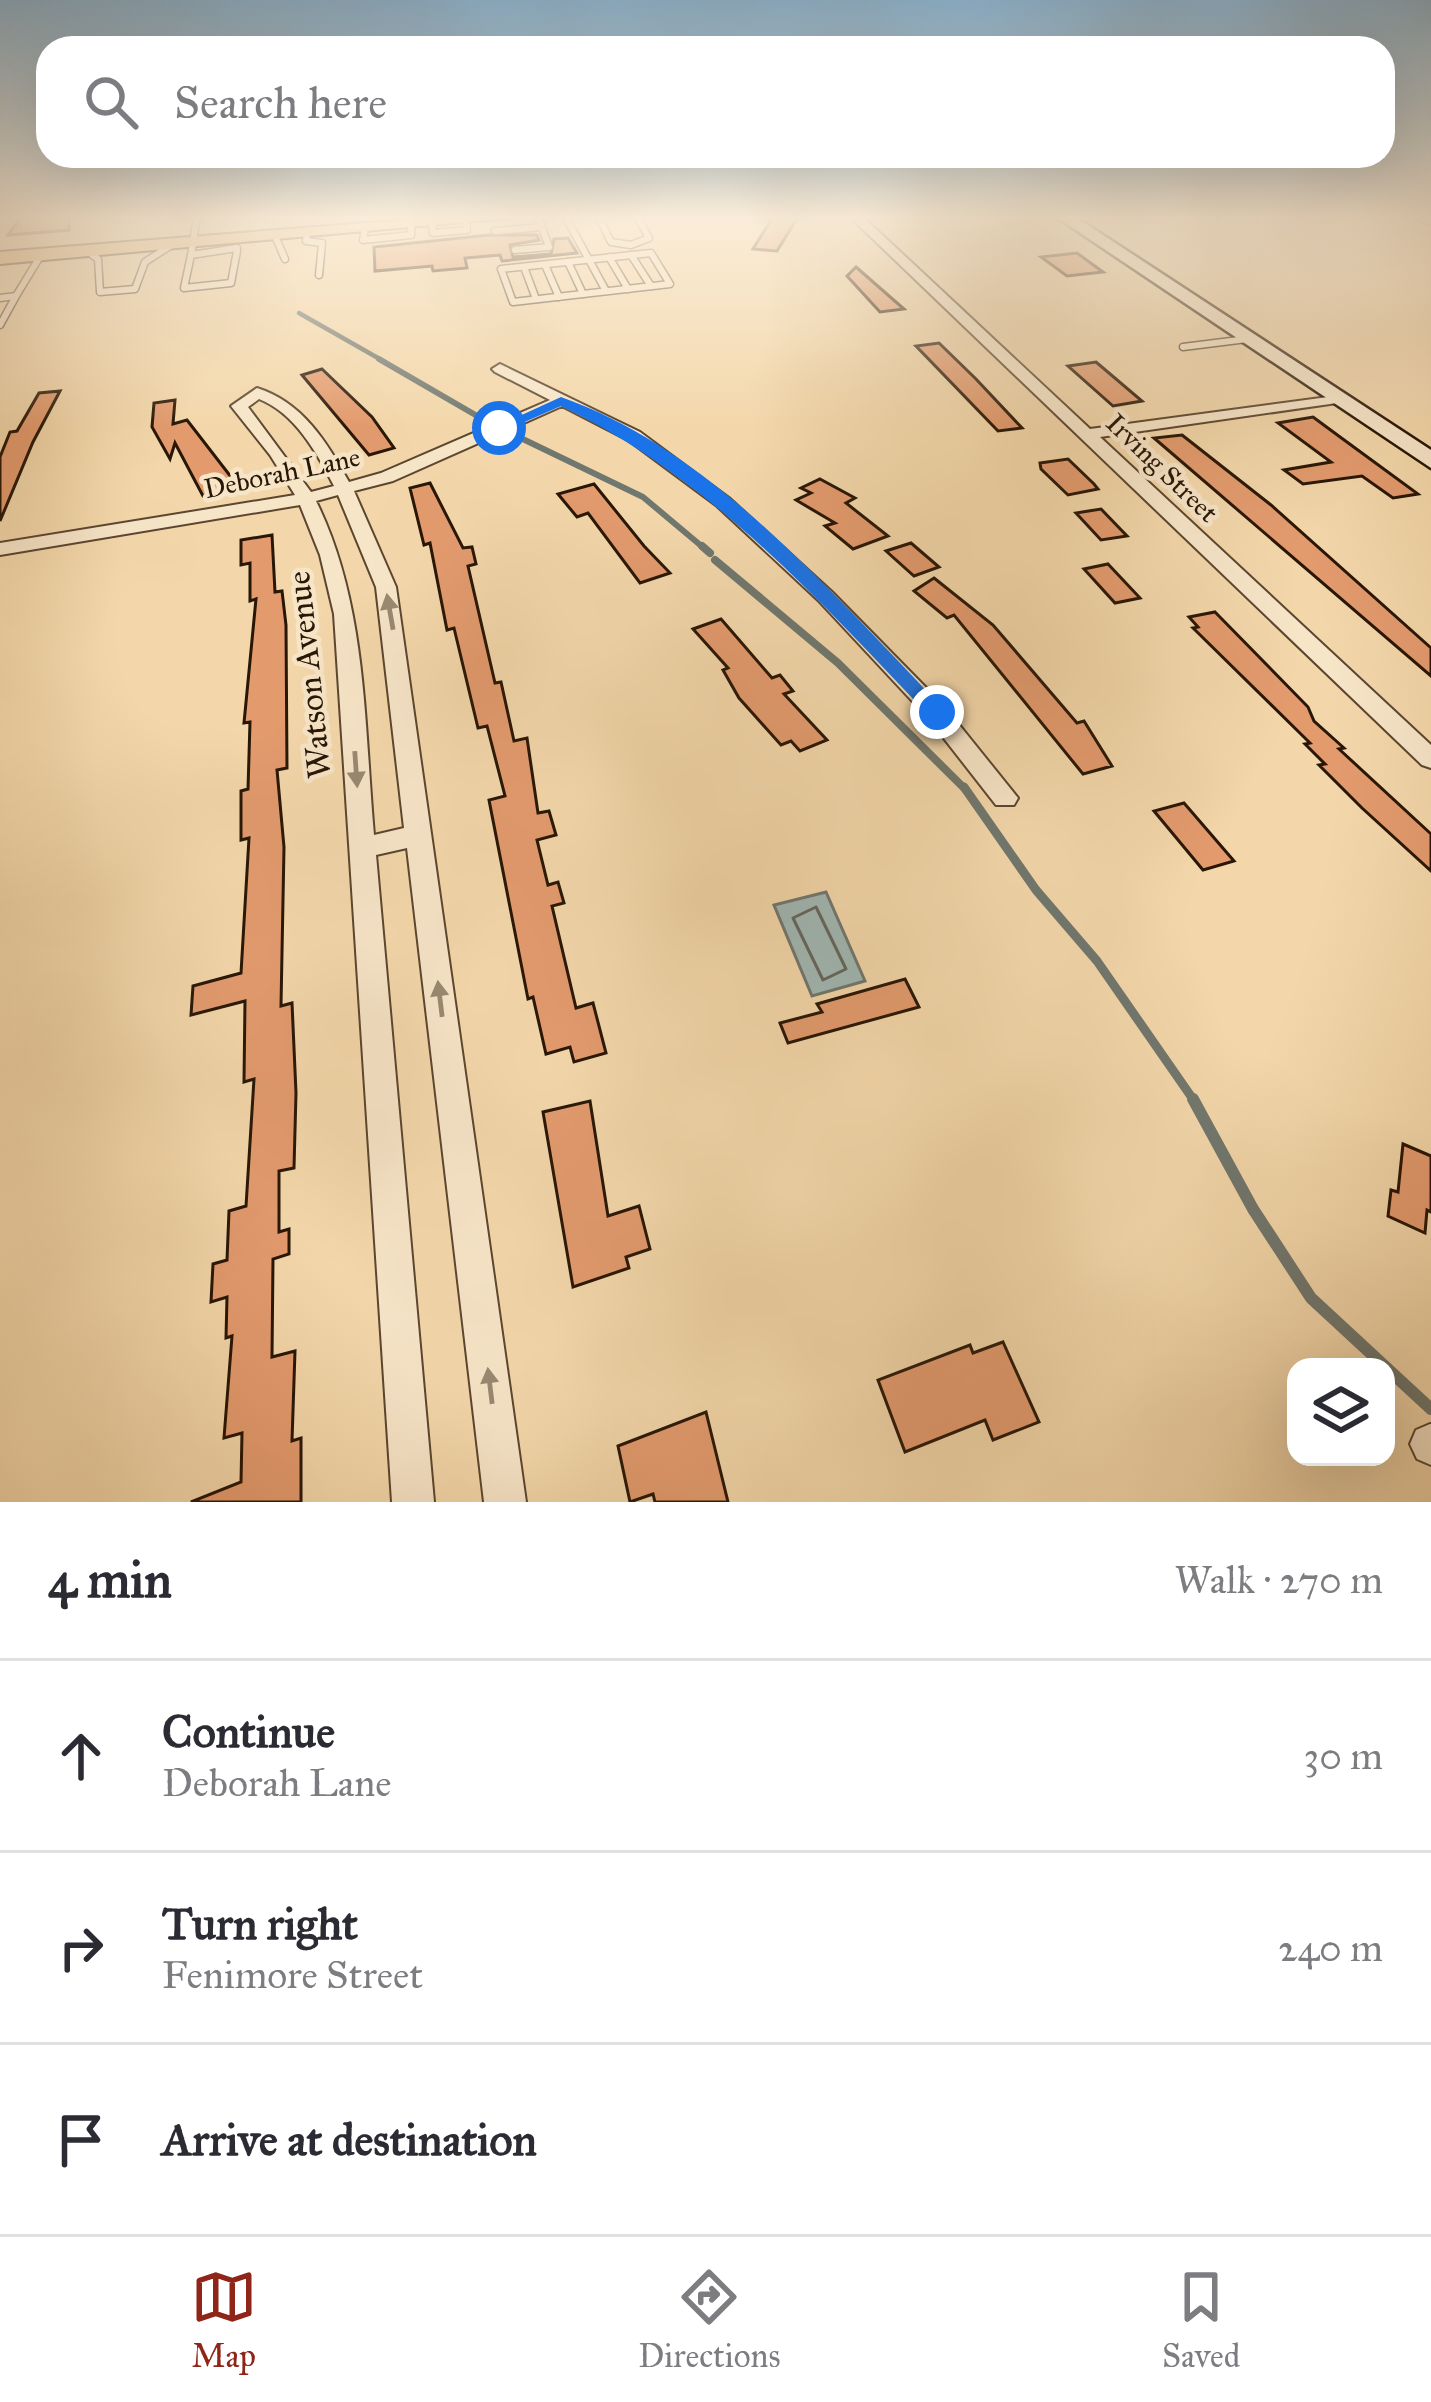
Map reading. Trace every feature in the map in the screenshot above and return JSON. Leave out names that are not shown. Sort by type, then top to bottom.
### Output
[{"type":"main road","points":[[1168,286],[1431,461]]},
{"type":"street","name":"Irving Street","points":[[930,286],[1431,759]]},
{"type":"street","points":[[500,369],[634,436],[723,502],[825,596],[937,712],[1005,798]]},
{"type":"street","name":"Watson Avenue","points":[[413,1502],[342,598],[324,530],[281,454],[239,406],[247,396],[267,394],[309,434],[347,488],[372,540],[386,587],[505,1502]]},
{"type":"street","points":[[1087,434],[1337,398]]},
{"type":"street","name":"Deborah Lane","points":[[0,550],[347,488],[387,477],[561,401]]},
{"type":"street","points":[[362,848],[419,836]]},
{"type":"lane","points":[[0,325],[22,286]]},
{"type":"lane","points":[[100,286],[100,292],[136,286]]},
{"type":"lane","points":[[508,286],[514,302],[650,286]]},
{"type":"lane","points":[[531,286],[536,299]]},
{"type":"lane","points":[[554,286],[559,297]]},
{"type":"lane","points":[[580,286],[584,294]]},
{"type":"lane","points":[[603,286],[606,291]]},
{"type":"lane","points":[[0,298],[16,296]]},
{"type":"lane","points":[[1183,347],[1247,339]]},
{"type":"water","points":[[826,892],[865,981],[812,996],[774,905]]},
{"type":"building","points":[[856,286],[878,286],[904,309],[880,312]]},
{"type":"building","points":[[939,343],[1022,428],[998,431],[916,346]]},
{"type":"building","points":[[1096,362],[1142,401],[1113,406],[1068,366]]},
{"type":"building","points":[[322,369],[372,417],[394,448],[369,455],[302,375]]},
{"type":"building","points":[[60,391],[0,521],[0,457],[10,432],[17,431],[39,393]]},
{"type":"building","points":[[175,400],[173,424],[187,420],[238,486],[203,496],[175,443],[170,459],[152,427],[154,403]]},
{"type":"building","points":[[1313,417],[1418,494],[1393,498],[1362,476],[1303,484],[1284,470],[1331,462],[1278,423]]},
{"type":"building","points":[[1182,435],[1271,505],[1431,648],[1431,676],[1154,438]]},
{"type":"building","points":[[1068,459],[1098,489],[1068,495],[1041,469],[1040,463]]},
{"type":"building","points":[[820,479],[855,498],[846,503],[888,536],[853,549],[825,526],[835,523],[796,500],[811,493],[801,488]]},
{"type":"building","points":[[430,483],[463,548],[472,547],[476,564],[468,566],[495,683],[501,682],[514,741],[527,738],[538,813],[549,811],[556,835],[537,840],[548,885],[558,882],[564,903],[552,906],[576,1008],[593,1003],[606,1053],[574,1062],[570,1047],[546,1054],[533,997],[528,999],[489,800],[505,796],[487,726],[478,728],[454,628],[447,630],[430,543],[424,545],[410,488]]},
{"type":"building","points":[[594,484],[670,573],[640,583],[588,513],[577,517],[558,494]]},
{"type":"building","points":[[1101,509],[1127,536],[1101,540],[1076,513]]},
{"type":"building","points":[[272,535],[275,592],[282,591],[286,625],[287,768],[277,770],[284,847],[281,1006],[292,1003],[296,1093],[294,1168],[279,1171],[279,1232],[289,1229],[289,1254],[273,1259],[272,1357],[295,1351],[292,1441],[301,1438],[301,1502],[191,1502],[241,1482],[242,1433],[224,1438],[232,1336],[226,1338],[227,1297],[211,1302],[213,1264],[227,1260],[229,1211],[246,1206],[254,1079],[244,1082],[245,1001],[191,1015],[193,986],[241,973],[249,838],[241,840],[241,791],[248,789],[250,722],[244,723],[256,599],[250,601],[250,563],[241,565],[241,540]]},
{"type":"building","points":[[911,543],[939,567],[914,576],[886,551]]},
{"type":"building","points":[[1108,564],[1140,598],[1115,603],[1084,569]]},
{"type":"building","points":[[934,578],[993,625],[1077,723],[1084,721],[1112,766],[1083,774],[954,615],[947,618],[914,591]]},
{"type":"building","points":[[1215,612],[1308,707],[1314,721],[1344,748],[1339,749],[1431,834],[1431,871],[1319,765],[1325,764],[1305,744],[1310,743],[1193,628],[1198,627],[1189,617]]},
{"type":"building","points":[[721,619],[772,678],[780,675],[793,691],[784,694],[827,740],[800,751],[791,741],[781,745],[739,698],[723,670],[728,668],[693,629]]},
{"type":"building","points":[[1184,803],[1234,861],[1203,870],[1154,811]]},
{"type":"building","points":[[905,979],[919,1007],[788,1043],[780,1023],[822,1012],[817,1004]]},
{"type":"building","points":[[590,1101],[608,1216],[639,1206],[650,1249],[626,1257],[629,1268],[573,1287],[543,1112]]},
{"type":"building","points":[[1403,1144],[1431,1156],[1431,1212],[1427,1210],[1425,1233],[1388,1216],[1391,1190],[1398,1192]]},
{"type":"building","points":[[1003,1342],[1039,1422],[993,1440],[985,1420],[905,1452],[878,1380],[970,1345],[973,1353]]},
{"type":"building","points":[[706,1412],[728,1502],[655,1502],[653,1494],[630,1502],[618,1446]]},
{"type":"waterway","points":[[299,313],[385,362]]},
{"type":"waterway","points":[[379,359],[491,424]]},
{"type":"waterway","points":[[502,429],[643,497],[705,549]]},
{"type":"waterway","points":[[702,546],[710,553]]},
{"type":"waterway","points":[[715,560],[838,663],[966,790]]},
{"type":"waterway","points":[[964,787],[1036,890],[1097,961],[1193,1100]]},
{"type":"waterway","points":[[1193,1100],[1253,1209],[1311,1298],[1431,1409]]},
{"type":"route","points":[[499,428],[561,401],[634,436],[723,502],[825,596],[937,712]]}]
